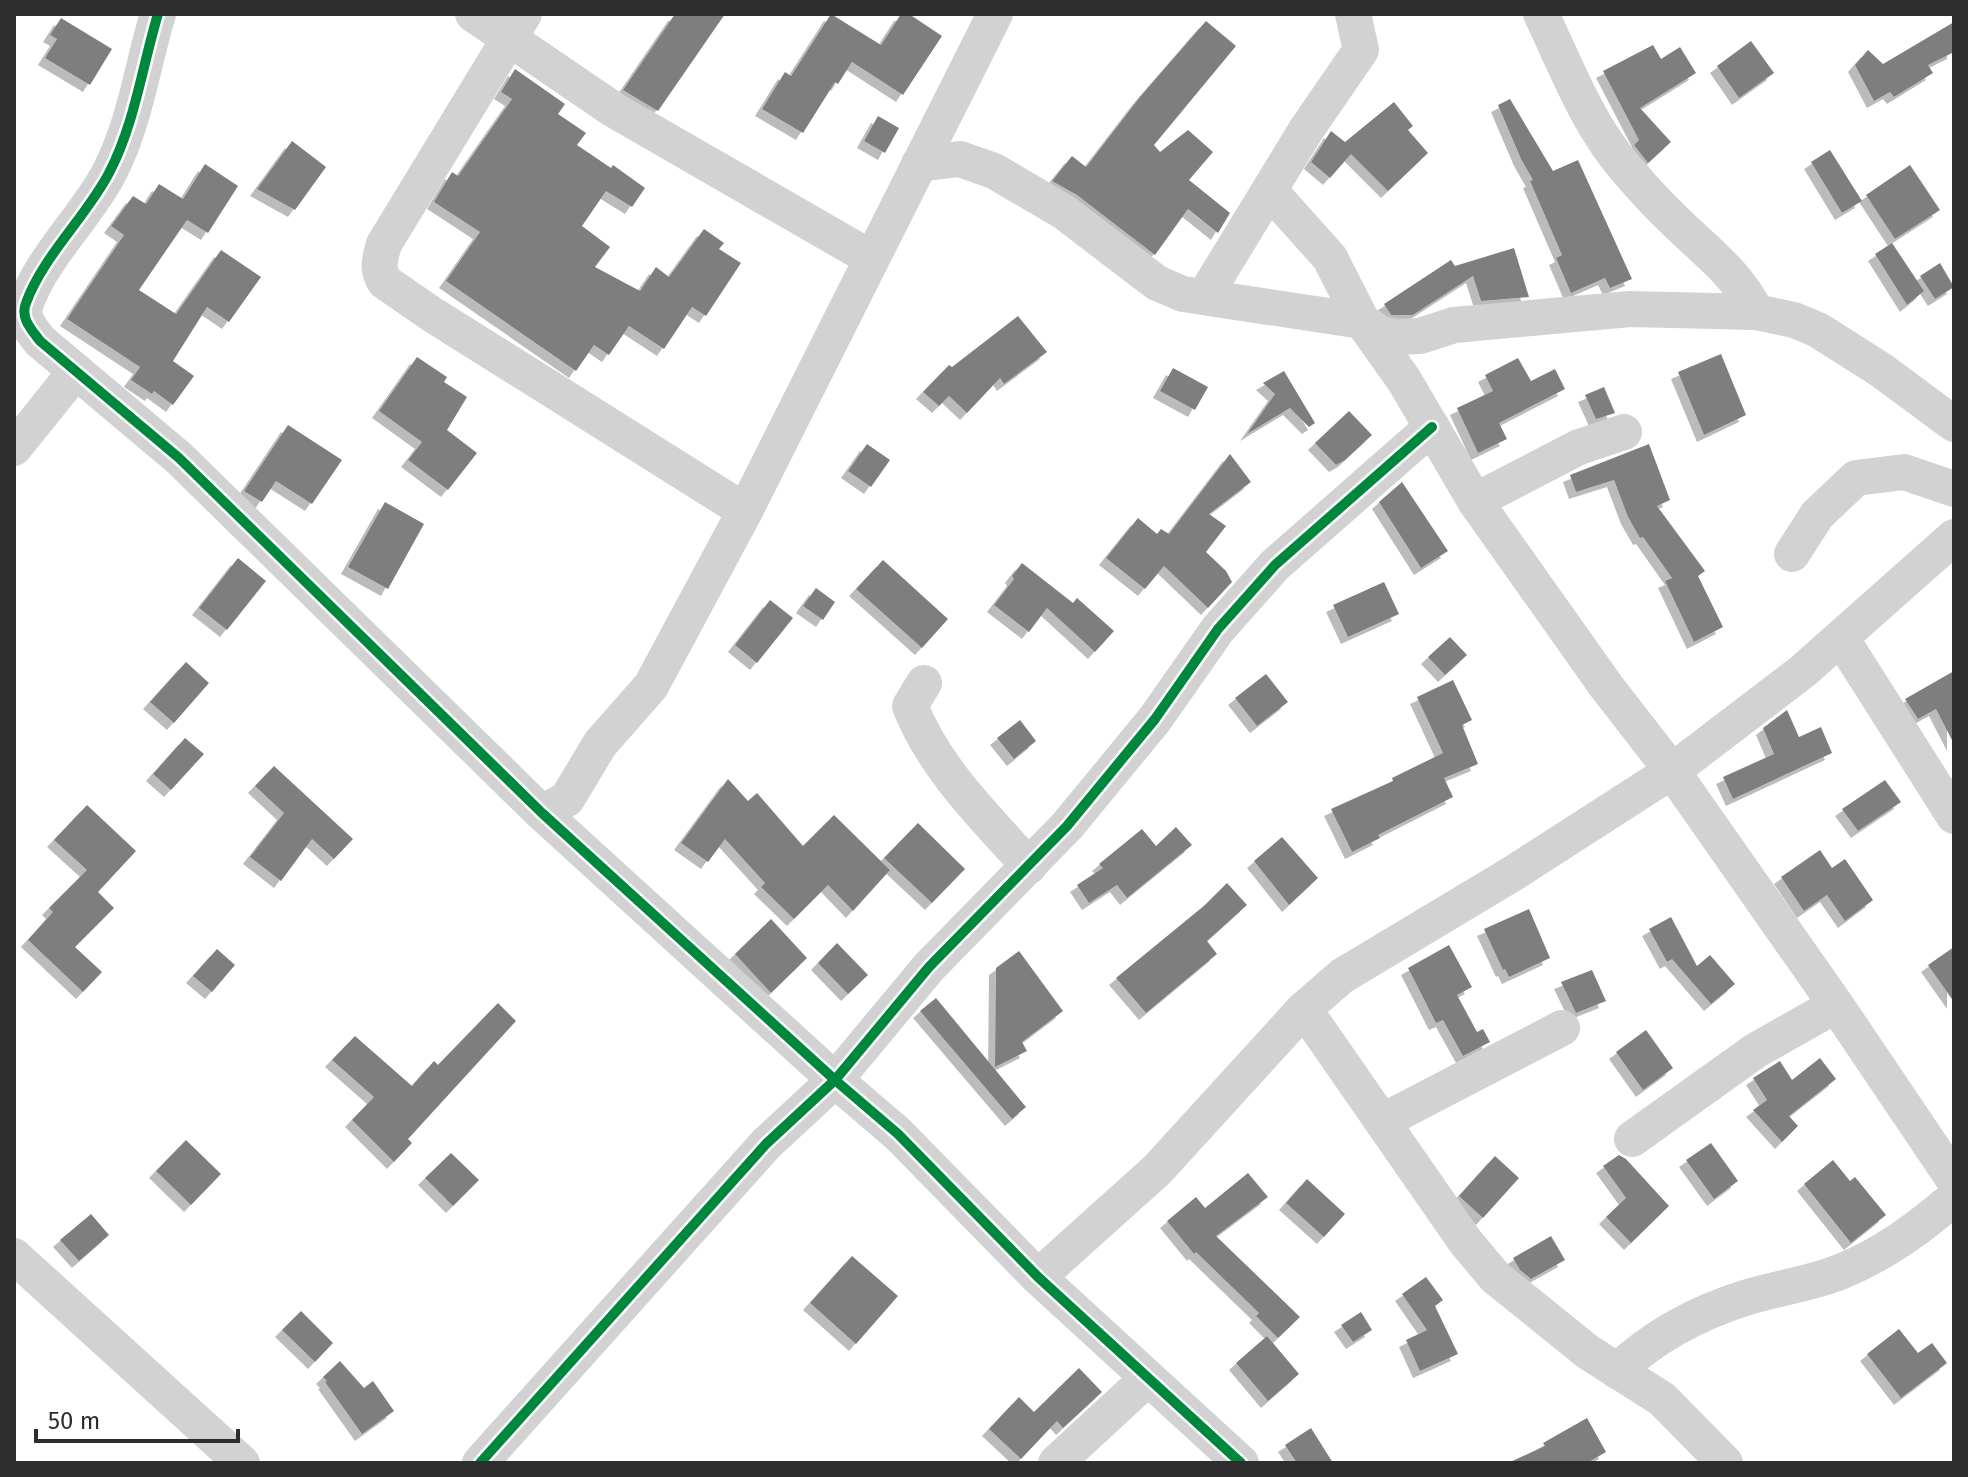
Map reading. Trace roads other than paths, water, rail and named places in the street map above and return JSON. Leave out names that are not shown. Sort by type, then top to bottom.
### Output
[{"type":"street","points":[[158,14],[130,129],[108,175],[42,272],[19,314],[40,341],[179,458],[554,806],[571,839],[898,1134],[1038,1277],[1241,1463]]},
{"type":"street","points":[[473,14],[517,26],[614,110],[871,258]]},
{"type":"street","points":[[554,806],[600,744],[651,686],[745,511],[995,14]]},
{"type":"street","points":[[1204,297],[1271,192],[1306,130],[1361,50],[1353,14]]},
{"type":"street","points":[[1541,14],[1594,125],[1625,168],[1734,277],[1756,312]]},
{"type":"street","points":[[517,26],[384,244],[378,267],[381,276],[385,282],[433,315],[745,511]]},
{"type":"street","points":[[937,129],[960,159]]},
{"type":"street","points":[[919,164],[960,159],[994,171],[1064,212],[1157,283],[1183,294],[1362,321],[1388,336],[1420,336],[1454,325],[1630,309],[1756,312],[1794,320],[1818,330],[1916,394],[1954,424]]},
{"type":"street","points":[[1271,192],[1330,258],[1362,321],[1404,380],[1475,501],[1606,686],[1672,771],[1950,1162]]},
{"type":"street","points":[[1404,380],[1408,354],[1420,336]]},
{"type":"street","points":[[14,448],[76,371]]},
{"type":"street","points":[[480,1463],[766,1144],[835,1080],[929,967],[1029,866],[1109,778],[1218,629],[1275,565],[1432,427]]},
{"type":"street","points":[[1475,501],[1579,447],[1624,432]]},
{"type":"street","points":[[1792,554],[1817,515],[1856,478],[1904,472],[1954,489]]},
{"type":"street","points":[[1038,1277],[1157,1170],[1304,1009],[1342,976],[1512,874],[1672,771],[1803,671],[1954,537]]},
{"type":"street","points":[[1841,638],[1954,816]]},
{"type":"street","points":[[924,683],[910,706],[921,733],[953,783],[1029,866]]},
{"type":"street","points":[[1632,1139],[1755,1051],[1836,1005]]},
{"type":"street","points":[[1304,1009],[1465,1241],[1495,1277],[1588,1352],[1662,1399],[1725,1463]]},
{"type":"street","points":[[1383,1121],[1562,1028]]},
{"type":"street","points":[[1617,1371],[1668,1330],[1703,1314],[1746,1297],[1838,1273],[1892,1248],[1954,1198]]},
{"type":"street","points":[[14,1256],[242,1463]]},
{"type":"street","points":[[1056,1463],[1148,1378]]}]
